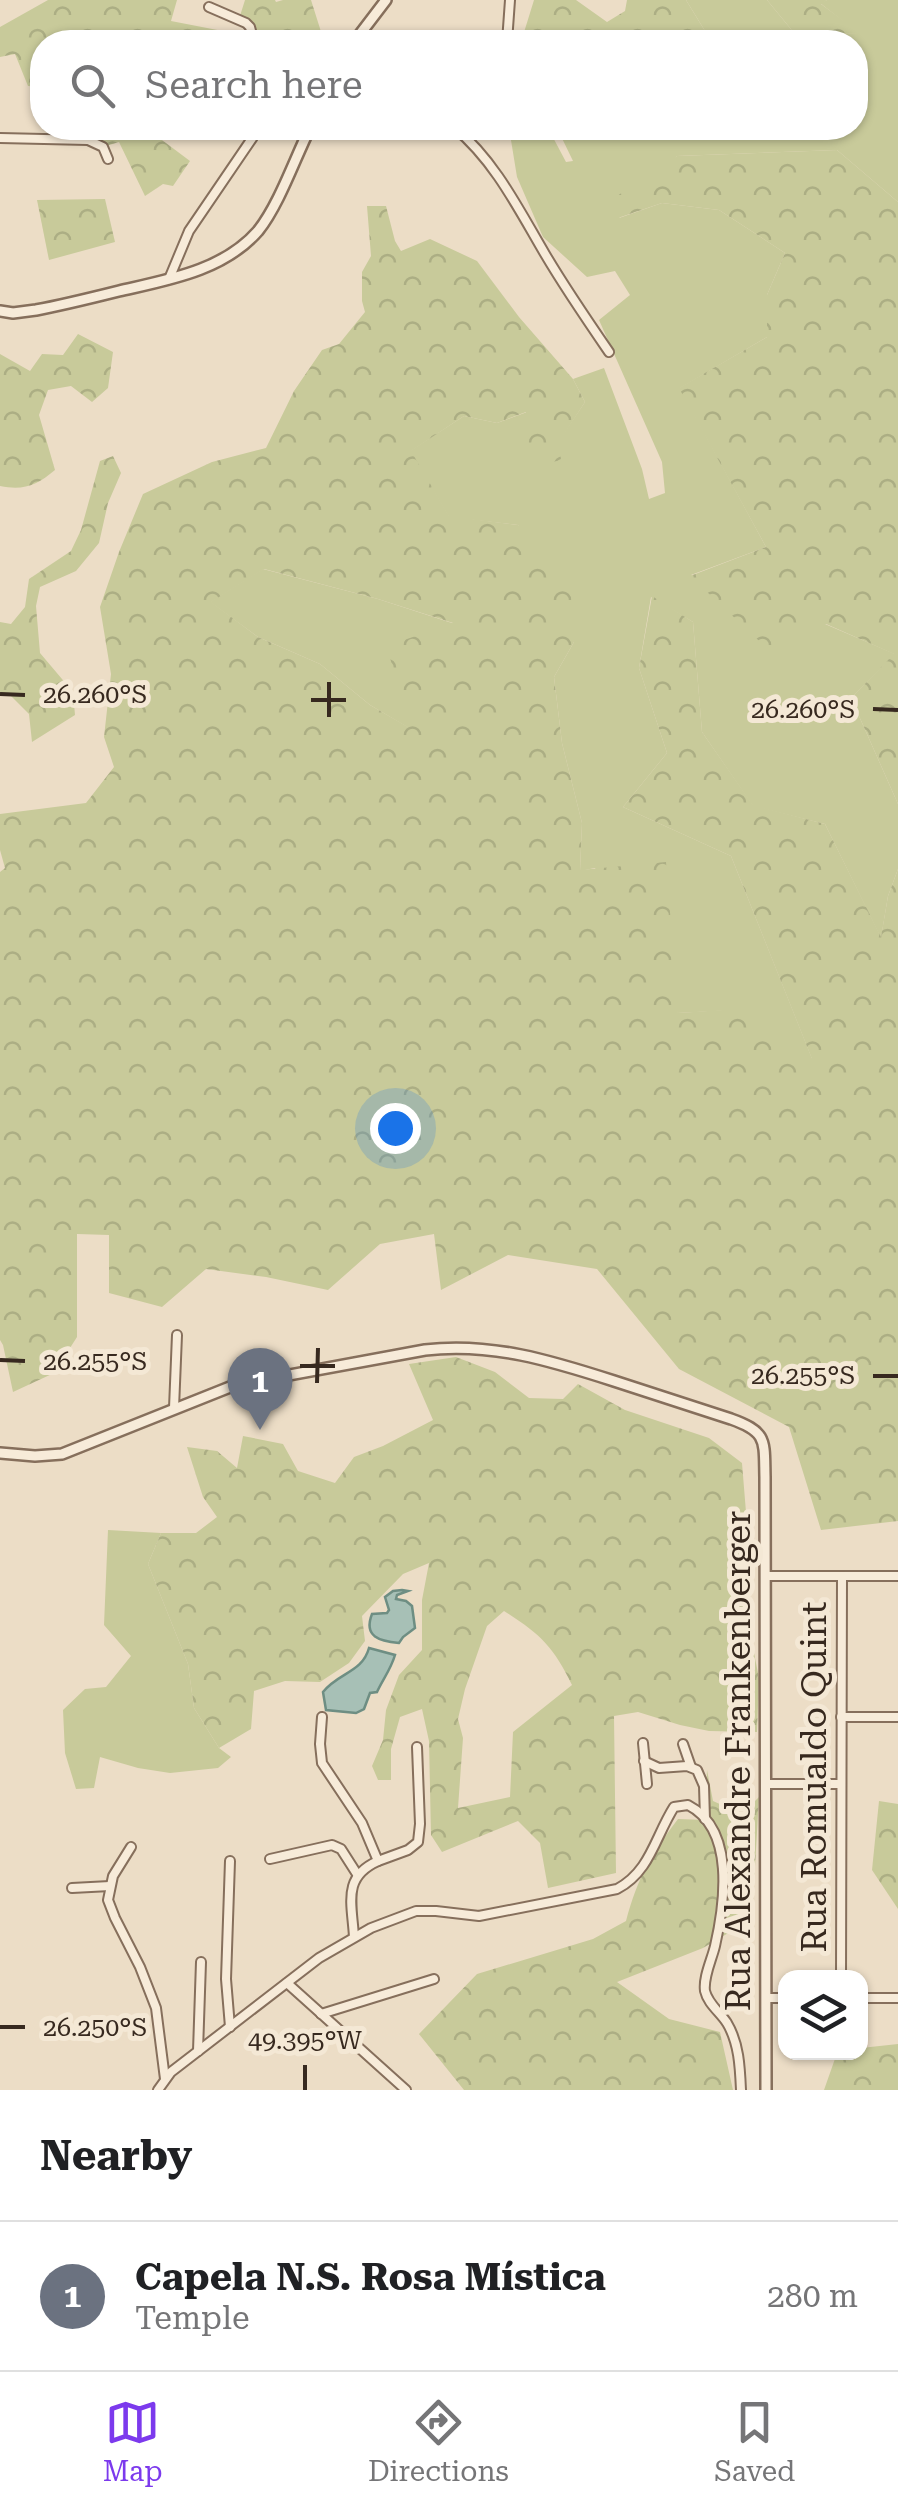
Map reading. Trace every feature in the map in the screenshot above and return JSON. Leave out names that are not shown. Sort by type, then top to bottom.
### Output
[{"type":"street","points":[[363,30],[386,0]]},
{"type":"street","points":[[508,30],[510,0]]},
{"type":"street","points":[[209,7],[246,22],[251,30]]},
{"type":"street","points":[[0,138],[30,139]]},
{"type":"street","points":[[88,140],[102,147],[108,160]]},
{"type":"street","points":[[168,279],[189,231],[250,140]]},
{"type":"street","points":[[0,311],[36,310],[168,279],[217,262],[259,229],[304,140]]},
{"type":"street","points":[[469,140],[496,172],[562,283],[609,352]]},
{"type":"street","points":[[0,1453],[62,1454],[174,1408],[177,1336]]},
{"type":"street","name":"Rua Alexandre Frankenberger","points":[[174,1408],[248,1382],[426,1350],[482,1348],[606,1379],[748,1425],[758,1433],[764,1450],[766,1576],[766,2090]]},
{"type":"street","points":[[766,1576],[898,1576]]},
{"type":"street","name":"Rua Romualdo Quint","points":[[841,1970],[842,1576]]},
{"type":"street","points":[[322,1717],[322,1764],[356,1814],[378,1861]]},
{"type":"street","points":[[840,1717],[898,1717]]},
{"type":"street","points":[[643,1744],[646,1784]]},
{"type":"street","points":[[683,1744],[691,1767],[701,1774],[705,1819]]},
{"type":"street","points":[[354,1937],[352,1891],[357,1874],[418,1842],[417,1747]]},
{"type":"street","points":[[644,1761],[660,1768],[691,1767]]},
{"type":"street","points":[[766,1784],[840,1784]]},
{"type":"street","points":[[158,2090],[164,2080],[287,1982],[354,1937],[416,1911],[479,1916],[617,1890],[642,1869],[674,1808],[688,1805],[700,1812],[720,1844],[723,1869],[717,1941],[705,1986],[708,1998],[735,2040],[741,2090]]},
{"type":"street","points":[[270,1858],[332,1845],[341,1849],[357,1874]]},
{"type":"street","points":[[131,1847],[110,1886],[110,1907],[156,2008],[164,2080]]},
{"type":"street","points":[[230,1861],[226,1978],[230,2027]]},
{"type":"street","points":[[72,1888],[110,1886]]},
{"type":"street","points":[[198,2052],[201,1962]]},
{"type":"street","points":[[321,2014],[434,1979]]},
{"type":"street","points":[[287,1982],[406,2090]]},
{"type":"street","points":[[767,1998],[778,1998]]},
{"type":"street","points":[[868,1998],[898,1998]]},
{"type":"green space","points":[[48,0],[177,0],[171,21],[217,30],[30,30],[30,86],[15,54],[0,57],[0,27]]},
{"type":"green space","points":[[245,0],[311,0],[320,30],[248,30],[239,19]]},
{"type":"green space","points":[[534,0],[576,0],[607,22],[625,11],[627,0],[686,0],[704,30],[525,30]]},
{"type":"green space","points":[[686,0],[767,0],[792,30],[704,30]]},
{"type":"green space","points":[[767,0],[827,0],[821,4],[856,30],[792,30]]},
{"type":"green space","points":[[898,0],[898,202],[837,150],[677,156],[619,218],[662,203],[719,210],[785,253],[767,295],[767,337],[680,388],[766,547],[691,575],[895,654],[851,698],[898,804],[898,869],[888,896],[881,938],[825,824],[753,806],[702,732],[693,622],[651,597],[639,668],[667,753],[623,807],[731,856],[813,1061],[752,1009],[678,1013],[595,868],[580,871],[582,823],[562,743],[554,677],[574,642],[518,525],[449,517],[410,451],[464,416],[497,423],[527,412],[558,442],[585,402],[573,379],[604,368],[642,469],[649,499],[665,493],[662,462],[599,320],[630,295],[615,271],[587,277],[543,237],[517,177],[511,140],[554,140],[566,162],[573,161],[563,140],[868,140],[868,30],[854,30],[820,3]]},
{"type":"green space","points":[[88,140],[162,140],[190,161],[173,186],[163,184],[145,196],[119,142],[103,147]]},
{"type":"green space","points":[[837,150],[898,202],[898,804],[851,698],[894,654],[826,624],[770,651],[690,576],[766,547],[679,388],[767,337],[767,295],[785,253],[719,210],[662,203],[618,218],[617,196],[677,156]]},
{"type":"green space","points":[[105,199],[115,242],[49,260],[37,200]]},
{"type":"green space","points":[[367,206],[386,206],[401,251],[430,239],[477,261],[573,379],[585,402],[559,442],[561,460],[544,464],[530,456],[526,412],[497,423],[464,416],[411,451],[449,516],[518,525],[571,587],[574,642],[554,677],[562,743],[582,823],[580,870],[666,862],[678,1013],[752,1008],[812,1059],[731,856],[623,807],[667,753],[639,668],[652,596],[693,622],[702,732],[753,805],[825,824],[881,937],[888,896],[898,869],[898,1521],[821,1530],[789,1427],[679,1369],[597,1269],[508,1255],[441,1290],[434,1234],[380,1244],[328,1290],[206,1269],[162,1307],[109,1293],[109,1235],[77,1234],[77,1337],[54,1373],[13,1392],[0,1340],[0,872],[5,868],[0,850],[0,814],[86,803],[114,767],[104,737],[111,674],[100,607],[143,494],[212,462],[266,448],[294,391],[322,350],[339,344],[365,312],[362,272],[371,256]],"holes":[[[264,569],[453,623],[387,646],[408,727],[370,705],[320,664],[258,637],[211,602]]]},
{"type":"green space","points":[[78,334],[113,352],[108,388],[92,402],[71,386],[48,390],[39,415],[55,470],[30,486],[0,486],[0,354],[30,371],[42,354],[63,355]]},
{"type":"green space","points":[[113,456],[121,473],[108,503],[99,543],[76,571],[40,587],[36,606],[40,653],[73,692],[75,715],[32,742],[29,714],[11,696],[0,692],[0,622],[11,624],[25,607],[29,579],[71,551],[81,530],[100,461]]},
{"type":"green space","points":[[263,569],[455,624],[409,728],[370,705],[320,664],[258,637],[210,602]]},
{"type":"green space","points":[[456,1357],[495,1372],[529,1398],[563,1399],[578,1384],[625,1410],[709,1438],[742,1463],[751,1638],[759,1678],[757,1732],[709,1731],[638,1712],[614,1716],[616,1873],[548,1888],[540,1843],[518,1821],[442,1852],[431,1835],[429,1741],[422,1709],[400,1717],[391,1749],[391,1780],[378,1780],[372,1766],[383,1740],[386,1710],[399,1675],[422,1650],[422,1600],[429,1563],[403,1574],[362,1616],[365,1641],[349,1663],[320,1682],[285,1681],[254,1691],[251,1729],[219,1748],[194,1708],[188,1664],[148,1564],[161,1533],[196,1533],[217,1517],[203,1497],[187,1447],[217,1451],[237,1468],[243,1436],[283,1444],[298,1471],[335,1483],[354,1457],[433,1420],[409,1364]],"holes":[[[504,1611],[552,1651],[572,1685],[513,1732],[510,1797],[458,1808],[463,1738],[458,1719],[465,1689],[487,1626]]]},
{"type":"green space","points":[[108,1530],[161,1533],[148,1564],[188,1664],[194,1708],[219,1748],[231,1757],[218,1768],[170,1773],[100,1757],[94,1788],[76,1789],[65,1753],[63,1710],[85,1689],[106,1687],[131,1656],[104,1625]]},
{"type":"green space","points":[[707,1770],[713,1801],[742,1814],[759,1797],[752,1919],[703,1948],[617,1982],[669,2019],[720,2032],[733,2090],[464,2090],[419,2034],[477,1974],[593,1939],[626,1921],[646,1867],[678,1819],[705,1820]]},
{"type":"green space","points":[[879,1801],[898,1804],[898,1909],[872,1870]]},
{"type":"green space","points":[[898,2044],[898,2090],[824,2090],[835,2060],[868,2060],[868,2047]]},
{"type":"shaded area","points":[[408,1591],[396,1599],[412,1606],[415,1628],[399,1643],[380,1639],[370,1628],[372,1614],[387,1613],[385,1597]]},
{"type":"shaded area","points":[[369,1648],[395,1655],[377,1692],[370,1693],[364,1709],[356,1713],[326,1710],[323,1692],[356,1668]]},
{"type":"place","name":"Capela N.S. Rosa Mística","points":[[260,1430]]}]
